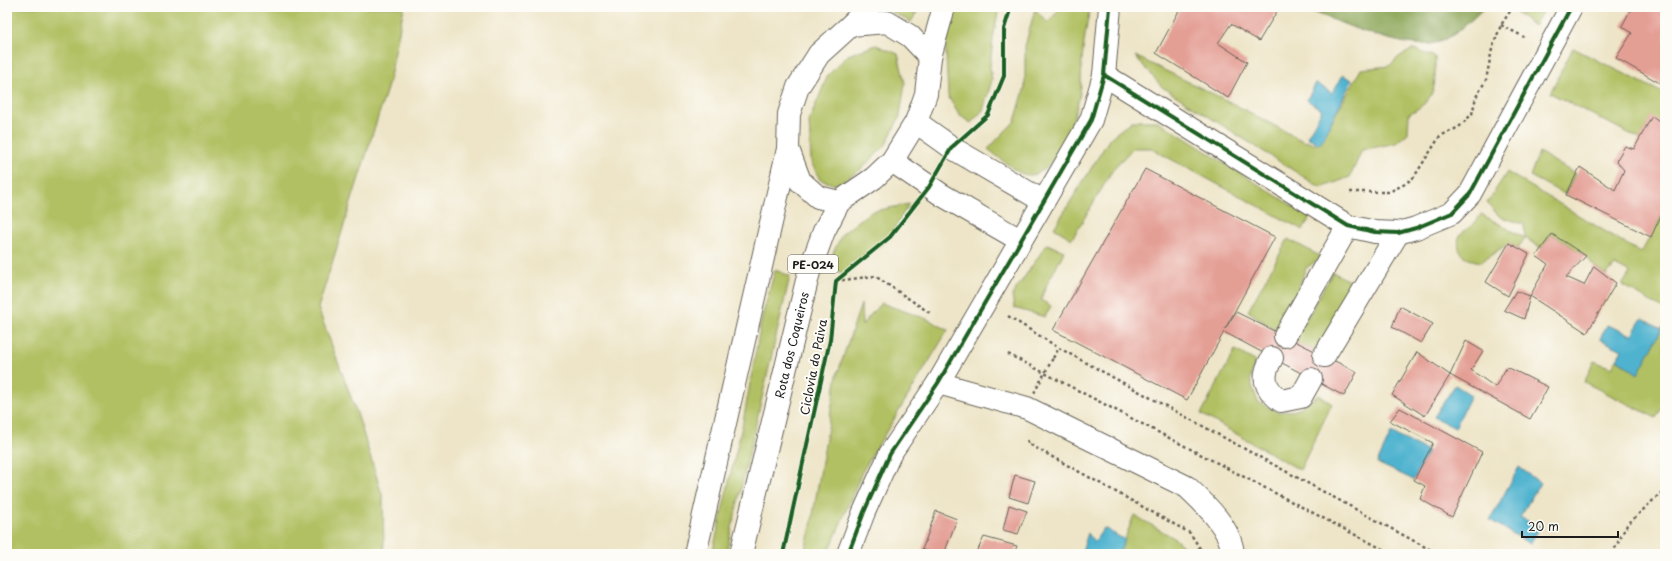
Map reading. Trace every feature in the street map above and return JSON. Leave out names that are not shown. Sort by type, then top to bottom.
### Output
[{"type":"street","points":[[695,554],[788,149],[789,114],[798,87],[819,54],[851,25],[868,7]]},
{"type":"street","name":"Rota dos Coqueiros","points":[[741,554],[810,272],[824,231],[839,202],[874,178],[892,161],[916,122],[926,94],[930,57],[944,7]]},
{"type":"street","points":[[848,554],[864,512],[890,454],[938,383],[986,302],[1043,200],[1091,120],[1104,75],[1110,7]]},
{"type":"street","points":[[1104,75],[1348,226],[1375,232],[1398,233],[1433,222],[1452,213],[1470,194],[1571,7]]},
{"type":"street","points":[[851,25],[887,22],[910,36],[930,57]]},
{"type":"street","points":[[916,122],[954,149],[1043,200]]},
{"type":"street","points":[[788,149],[800,181],[818,197],[839,202]]},
{"type":"street","points":[[892,161],[942,195],[1020,240]]},
{"type":"street","points":[[1285,336],[1348,226]]},
{"type":"street","points":[[1324,356],[1398,233]]},
{"type":"street","points":[[1272,358],[1267,367],[1266,384],[1273,395],[1282,401],[1301,397],[1311,379]]},
{"type":"street","points":[[938,383],[1031,400],[1187,488],[1207,506],[1222,525],[1233,554]]},
{"type":"path","points":[[1328,213],[1348,192],[1389,192],[1405,184],[1414,177],[1440,136],[1459,127],[1472,114],[1476,97],[1486,80],[1492,49],[1501,25],[1512,7]]},
{"type":"path","points":[[835,288],[836,281],[844,274]]},
{"type":"path","points":[[986,302],[1059,348],[1438,554]]},
{"type":"path","points":[[1059,348],[1031,400],[1023,431],[1029,444],[1190,533],[1204,554]]},
{"type":"path","points":[[1008,354],[1392,554]]},
{"type":"path","points":[[1612,554],[1627,525],[1665,489]]},
{"type":"green space","points":[[7,7],[404,7],[389,82],[318,308],[358,416],[383,498],[384,554],[7,554]]},
{"type":"green space","points":[[894,7],[920,7],[911,22],[891,12]]},
{"type":"green space","points":[[958,7],[999,7],[990,67],[992,80],[983,110],[971,123],[959,115],[948,96],[945,33]]},
{"type":"green space","points":[[1061,7],[1090,7],[1083,48],[1081,84],[1077,108],[1061,148],[1053,160],[1044,169],[1034,174],[1023,174],[1011,167],[988,149],[1015,121],[1025,87],[1025,46],[1035,9],[1048,23]]},
{"type":"green space","points":[[1301,7],[1480,7],[1483,9],[1451,36],[1439,42],[1425,44],[1408,43],[1370,34]]},
{"type":"green space","points":[[1519,7],[1545,7],[1534,26],[1516,12]]},
{"type":"green space","points":[[876,45],[898,54],[905,83],[900,116],[885,146],[860,170],[837,185],[820,180],[811,162],[809,121],[828,75],[848,55]]},
{"type":"green space","points":[[1573,48],[1665,94],[1665,125],[1652,117],[1640,139],[1550,93]]},
{"type":"green space","points":[[1414,49],[1435,57],[1435,76],[1433,91],[1430,97],[1425,103],[1409,114],[1408,133],[1396,143],[1362,150],[1350,177],[1321,188],[1162,87],[1135,56],[1232,103],[1303,141],[1319,144],[1361,69],[1389,66],[1400,56]]},
{"type":"green space","points":[[1132,121],[1158,121],[1310,217],[1303,230],[1150,148],[1133,148],[1114,168],[1072,239],[1054,228],[1110,138]]},
{"type":"green space","points":[[1539,152],[1575,174],[1566,195],[1530,176]]},
{"type":"green space","points":[[1507,172],[1641,253],[1661,217],[1665,219],[1665,310],[1622,285],[1630,273],[1615,265],[1606,275],[1594,266],[1586,256],[1552,234],[1541,248],[1525,238],[1524,224],[1500,217],[1487,203]]},
{"type":"green space","points":[[909,204],[890,237],[844,275],[828,264],[842,234],[870,212]]},
{"type":"green space","points":[[1481,214],[1525,238],[1518,248],[1509,243],[1481,262],[1462,255],[1458,242],[1459,235],[1475,223]]},
{"type":"green space","points":[[1288,239],[1322,257],[1306,268],[1293,304],[1279,333],[1248,311]]},
{"type":"green space","points":[[1047,244],[1064,251],[1041,300],[1051,306],[1045,317],[1014,308],[1012,295]]},
{"type":"green space","points":[[775,270],[790,276],[726,554],[712,554],[743,422],[762,317]]},
{"type":"green space","points":[[1333,272],[1356,285],[1315,351],[1294,341]]},
{"type":"green space","points":[[881,303],[927,319],[948,330],[862,472],[828,554],[804,554],[811,526],[837,375],[861,304],[862,325]]},
{"type":"green space","points":[[1665,323],[1665,402],[1656,418],[1584,382],[1594,361],[1612,368],[1617,359],[1638,373]]},
{"type":"green space","points":[[1235,350],[1255,361],[1250,380],[1258,402],[1278,412],[1296,410],[1319,395],[1332,404],[1300,470],[1201,414]]},
{"type":"green space","points":[[1134,515],[1174,538],[1192,554],[1119,554]]},
{"type":"water","points":[[1343,75],[1352,80],[1320,144],[1307,137],[1322,110],[1307,100],[1316,83],[1332,93]]},
{"type":"water","points":[[1642,318],[1662,329],[1638,374],[1617,359],[1622,350],[1600,339],[1607,325],[1632,335]]},
{"type":"water","points":[[1455,385],[1471,395],[1455,428],[1434,417]]},
{"type":"water","points":[[1391,433],[1428,451],[1414,480],[1377,463]]},
{"type":"water","points":[[1519,467],[1540,483],[1520,517],[1540,527],[1530,544],[1490,520]]},
{"type":"water","points":[[1104,528],[1125,540],[1119,554],[1081,554],[1088,533],[1094,542]]},
{"type":"building","points":[[1181,7],[1279,8],[1259,41],[1231,24],[1218,43],[1247,62],[1228,98],[1156,53]]},
{"type":"building","points":[[1632,7],[1665,7],[1665,86],[1616,58],[1632,33],[1622,26]]},
{"type":"building","points":[[1652,116],[1665,125],[1665,207],[1651,237],[1566,195],[1580,167],[1615,190],[1624,170],[1616,161],[1625,146],[1634,149]]},
{"type":"building","points":[[1145,169],[1275,237],[1225,329],[1236,312],[1357,372],[1344,396],[1224,332],[1187,400],[1053,330]]},
{"type":"building","points":[[1552,234],[1586,256],[1566,277],[1584,285],[1594,266],[1616,283],[1587,333],[1530,296],[1548,264],[1536,256]]},
{"type":"building","points":[[1509,243],[1529,254],[1508,296],[1486,282]]},
{"type":"building","points":[[1516,291],[1530,296],[1524,319],[1504,310]]},
{"type":"building","points":[[1400,306],[1433,324],[1421,343],[1392,327]]},
{"type":"building","points":[[1466,341],[1483,351],[1471,370],[1495,387],[1507,367],[1548,387],[1530,419],[1450,375]]},
{"type":"building","points":[[1417,352],[1450,375],[1425,416],[1392,395]]},
{"type":"building","points":[[1400,408],[1482,452],[1452,517],[1420,499],[1425,486],[1414,480],[1433,443],[1390,421]]},
{"type":"building","points":[[1015,475],[1035,481],[1028,503],[1009,497]]},
{"type":"building","points":[[1009,505],[1027,511],[1018,534],[1003,530]]},
{"type":"building","points":[[936,511],[957,519],[944,554],[922,550]]},
{"type":"building","points":[[984,537],[1017,546],[1014,554],[976,554]]},
{"type":"cycle path","name":"Ciclovia do Paiva","points":[[783,554],[830,340],[836,281],[890,237],[929,187],[952,147],[988,115],[1004,76],[1004,29],[1011,7]]},
{"type":"cycle path","points":[[848,554],[864,512],[890,454],[938,383],[1091,120],[1104,75],[1110,7]]},
{"type":"cycle path","points":[[1104,75],[1348,226],[1375,232],[1398,233],[1416,228],[1452,213],[1470,194],[1571,7]]}]
